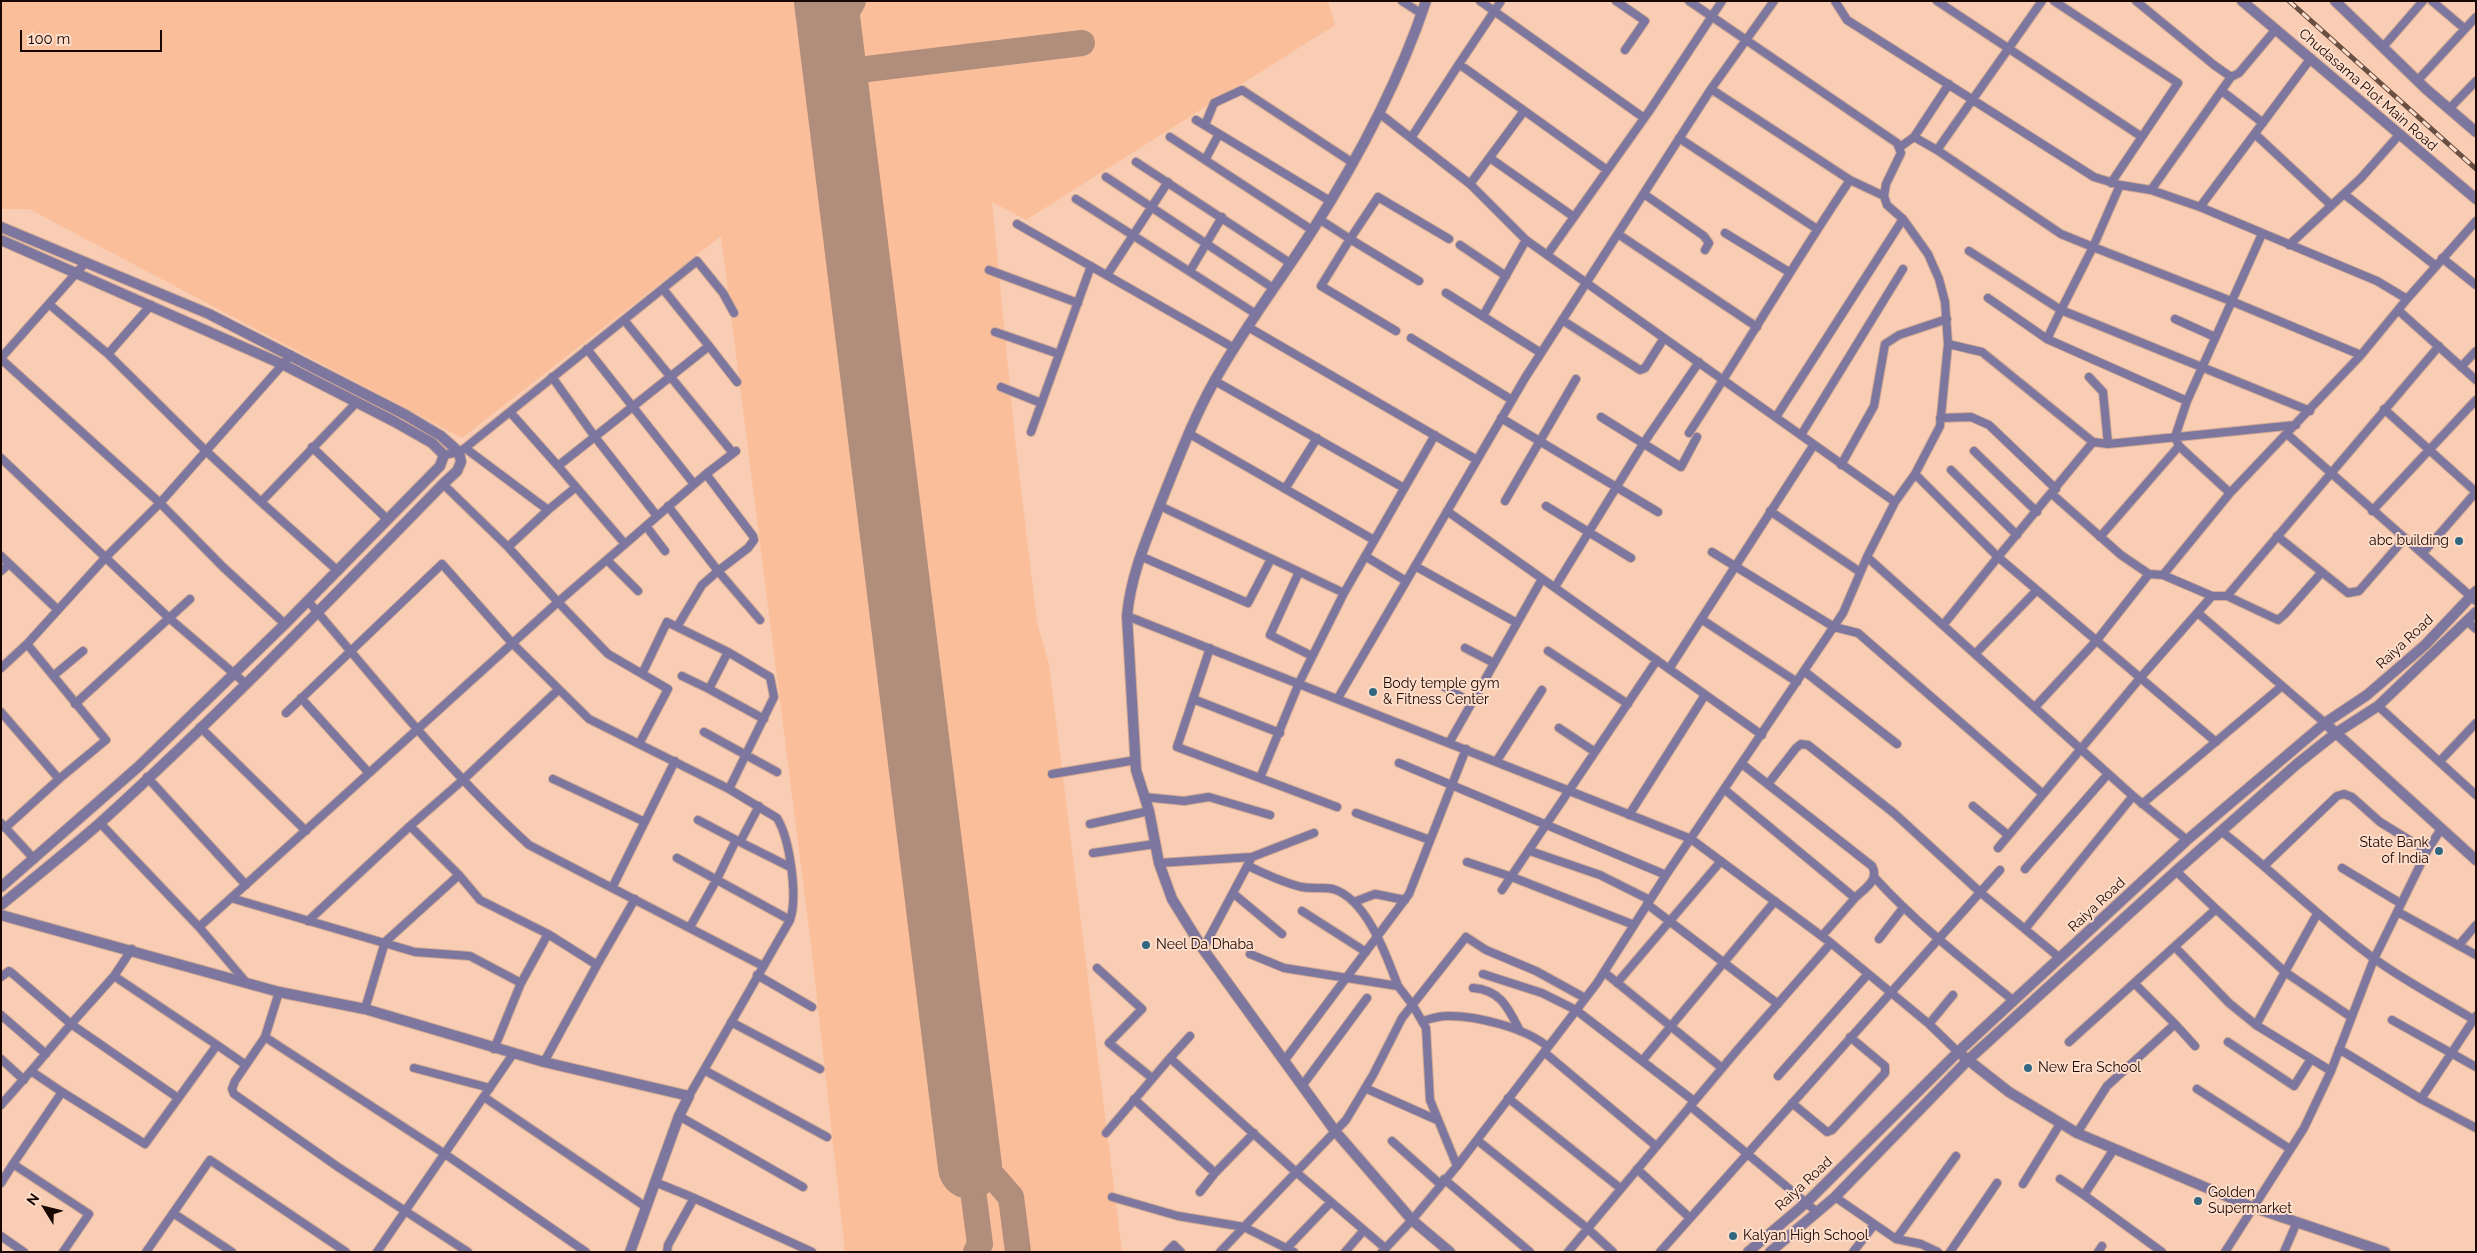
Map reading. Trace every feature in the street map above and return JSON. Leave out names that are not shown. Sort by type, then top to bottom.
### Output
[{"type":"street","points":[[1402,1],[1422,14]]},
{"type":"street","points":[[1426,1],[1379,113],[1353,163],[1312,230],[1234,348],[1214,381],[1188,433],[1140,556],[1129,593],[1127,616],[1136,770],[1148,811],[1159,863],[1178,910],[1203,949],[1335,1131],[1412,1220],[1450,1252]]},
{"type":"street","points":[[1480,1],[1644,118]]},
{"type":"street","points":[[1411,138],[1501,1]]},
{"type":"street","points":[[1616,1],[1645,21],[1625,50]]},
{"type":"street","points":[[1170,1058],[1296,1172],[1364,1230],[1383,1250],[1412,1220],[1457,1166],[1604,972],[1666,875],[1844,613],[1860,572],[1894,502],[1915,474],[1940,426],[1948,344],[1945,302],[1939,279],[1928,254],[1903,219],[1887,205],[1884,196],[1886,184],[1901,153],[1898,142],[1689,1]]},
{"type":"street","points":[[1547,255],[1644,118],[1722,1]]},
{"type":"street","points":[[1338,698],[1501,418],[1541,353],[1711,88],[1748,40],[1774,1]]},
{"type":"street","points":[[1835,1],[1847,20],[2094,177],[2111,183],[2151,190],[2200,207],[2377,281],[2407,299]]},
{"type":"street","points":[[1938,1],[2142,137]]},
{"type":"street","points":[[1937,150],[2042,1]]},
{"type":"street","points":[[2054,1],[2178,83],[2111,183]]},
{"type":"street","points":[[2136,1],[2214,65],[2232,77]]},
{"type":"street","name":"Chudasama Plot Main Road","points":[[2242,1],[2476,199]]},
{"type":"street","points":[[2335,1],[2476,132]]},
{"type":"street","points":[[2383,47],[2423,1]]},
{"type":"street","points":[[2432,1],[2465,29]]},
{"type":"street","points":[[2418,80],[2476,17]]},
{"type":"street","points":[[2151,190],[2232,77],[2239,72],[2276,29]]},
{"type":"street","points":[[2200,207],[2311,58]]},
{"type":"street","points":[[1459,64],[1607,170]]},
{"type":"street","points":[[2450,109],[2476,81]]},
{"type":"street","points":[[1900,148],[1914,138],[1948,84]]},
{"type":"street","points":[[1711,88],[1850,180],[1884,196]]},
{"type":"street","points":[[1205,125],[1214,103],[1242,90],[1353,163]]},
{"type":"street","points":[[2222,91],[2263,123]]},
{"type":"street","points":[[1470,184],[1524,111]]},
{"type":"street","points":[[1379,113],[1470,184],[1526,240],[1894,502]]},
{"type":"street","points":[[1196,120],[1330,201]]},
{"type":"street","points":[[1205,160],[1219,134]]},
{"type":"street","points":[[2255,134],[2331,205]]},
{"type":"street","points":[[2290,245],[2344,194],[2399,135]]},
{"type":"street","points":[[1170,137],[1312,230]]},
{"type":"street","points":[[1679,138],[1817,228]]},
{"type":"street","points":[[1914,138],[1937,150],[2061,234],[2361,355]]},
{"type":"street","points":[[1490,158],[1574,217]]},
{"type":"street","points":[[1136,162],[1290,263]]},
{"type":"street","points":[[1106,177],[1273,288]]},
{"type":"street","points":[[1689,433],[1724,380],[1817,228],[1850,180]]},
{"type":"street","points":[[1107,275],[1132,234],[1168,182]]},
{"type":"street","points":[[2047,340],[2093,247],[2120,185]]},
{"type":"street","points":[[1644,194],[1704,236],[1709,244],[1705,250]]},
{"type":"street","points":[[2344,194],[2436,266]]},
{"type":"street","points":[[1396,330],[1321,286],[1378,196],[1449,239]]},
{"type":"street","points":[[1076,199],[1256,314]]},
{"type":"street","points":[[1190,271],[1222,218]]},
{"type":"street","points":[[1319,219],[1419,281]]},
{"type":"street","points":[[1776,417],[1903,219]]},
{"type":"street","points":[[2163,575],[2230,494],[2361,355],[2442,258],[2476,221]]},
{"type":"street","points":[[1017,224],[1234,348]]},
{"type":"street","points":[[1,227],[209,314],[291,355],[404,414],[462,450],[548,510]]},
{"type":"street","points":[[1725,233],[1789,272]]},
{"type":"street","points":[[1618,234],[1757,327]]},
{"type":"street","points":[[2230,494],[2179,446],[2175,437],[2202,367],[2262,234]]},
{"type":"street","points":[[1,240],[284,365],[432,443],[444,455]]},
{"type":"street","points":[[1483,316],[1526,240]]},
{"type":"street","points":[[1460,245],[1506,276]]},
{"type":"street","points":[[1969,251],[2061,310],[2310,411]]},
{"type":"street","points":[[2442,258],[2476,285]]},
{"type":"street","points":[[444,455],[462,450],[696,261],[723,294],[734,313]]},
{"type":"street","points":[[86,262],[1,359],[160,503],[223,567],[285,624]]},
{"type":"street","points":[[1031,432],[1092,266]]},
{"type":"street","points":[[1800,435],[1903,269]]},
{"type":"street","points":[[989,270],[1078,303]]},
{"type":"street","points":[[663,289],[737,382]]},
{"type":"street","points":[[1446,293],[1541,353]]},
{"type":"street","points":[[1988,298],[2047,340],[2188,402]]},
{"type":"street","points":[[50,305],[108,354],[206,451],[338,571]]},
{"type":"street","points":[[108,354],[151,305]]},
{"type":"street","points":[[2398,310],[2476,380]]},
{"type":"street","points":[[1841,465],[1874,406],[1885,344],[1899,335],[1946,319]]},
{"type":"street","points":[[2175,319],[2215,337]]},
{"type":"street","points":[[200,927],[558,602],[668,506],[735,452],[624,320]]},
{"type":"street","points":[[1562,320],[1640,370],[1645,368],[1664,338]]},
{"type":"street","points":[[1248,326],[1477,460]]},
{"type":"street","points":[[995,332],[1059,354]]},
{"type":"street","points":[[1410,338],[1512,400]]},
{"type":"street","points":[[1948,344],[1982,352],[2093,442],[2108,444],[2296,425]]},
{"type":"street","points":[[558,466],[710,346]]},
{"type":"street","points":[[2227,596],[2330,472],[2439,346]]},
{"type":"street","points":[[587,349],[694,484]]},
{"type":"street","points":[[2462,367],[2476,351]]},
{"type":"street","points":[[1,668],[27,644],[106,557],[160,503],[291,355]]},
{"type":"street","points":[[1555,587],[1643,444],[1698,362]]},
{"type":"street","points":[[2089,376],[2103,392],[2108,444]]},
{"type":"street","points":[[552,377],[594,437],[658,516]]},
{"type":"street","points":[[1506,500],[1576,379]]},
{"type":"street","points":[[1214,381],[1404,488]]},
{"type":"street","points":[[1002,387],[1041,403]]},
{"type":"street","points":[[2372,511],[2476,400]]},
{"type":"street","points":[[261,502],[357,402]]},
{"type":"street","points":[[2384,409],[2476,492],[2423,553]]},
{"type":"street","points":[[510,412],[625,544]]},
{"type":"street","points":[[1601,417],[1681,466],[1697,437]]},
{"type":"street","points":[[1501,418],[1658,512]]},
{"type":"street","points":[[1940,418],[1971,418],[1989,425],[2100,537],[2121,555],[2149,574],[2163,575],[2212,596],[2227,596],[2278,620],[2322,572]]},
{"type":"street","points":[[1188,433],[1374,540]]},
{"type":"street","points":[[2287,434],[2372,511],[2474,596]]},
{"type":"street","points":[[1260,778],[1299,683],[1344,593],[1435,435]]},
{"type":"street","points":[[1285,489],[1317,438]]},
{"type":"street","points":[[1944,624],[1998,557],[2038,512],[2093,442]]},
{"type":"street","points":[[1669,669],[1814,446]]},
{"type":"street","points":[[2100,537],[2179,446]]},
{"type":"street","points":[[312,447],[387,519]]},
{"type":"street","points":[[1,905],[100,823],[317,612],[444,484],[459,466],[462,450]]},
{"type":"street","points":[[1974,451],[2038,512]]},
{"type":"street","points":[[1,887],[138,768],[338,571],[440,466],[444,455]]},
{"type":"street","points":[[1,458],[170,618],[244,683]]},
{"type":"street","points":[[1951,470],[2018,535]]},
{"type":"street","points":[[678,627],[702,585],[748,548],[754,540],[706,474]]},
{"type":"street","points":[[1915,474],[1998,557],[2216,742]]},
{"type":"street","points":[[444,484],[508,547],[608,654],[668,689],[639,744]]},
{"type":"street","points":[[508,547],[576,487]]},
{"type":"street","points":[[668,506],[718,571],[760,620]]},
{"type":"street","points":[[1160,506],[1344,593]]},
{"type":"street","points":[[1546,506],[1632,558]]},
{"type":"street","points":[[1447,510],[1762,735]]},
{"type":"street","points":[[1770,511],[1860,572]]},
{"type":"street","points":[[646,526],[665,551]]},
{"type":"street","points":[[2277,536],[2348,593],[2354,594],[2359,591],[2405,538]]},
{"type":"street","points":[[1712,552],[1834,627],[1858,633],[2043,794]]},
{"type":"street","points":[[1,556],[58,610]]},
{"type":"street","points":[[1140,556],[1248,603],[1272,559]]},
{"type":"street","points":[[1365,556],[1406,581]]},
{"type":"street","points":[[1867,557],[1944,624],[2108,774],[2187,840]]},
{"type":"street","points":[[606,560],[638,591]]},
{"type":"street","points":[[1,571],[9,564]]},
{"type":"street","points":[[286,713],[442,564],[512,643],[558,690],[597,724],[676,761],[730,790],[777,818],[782,825],[794,902],[790,920],[757,975],[679,1116],[630,1252]]},
{"type":"street","points":[[1415,566],[1517,624]]},
{"type":"street","points":[[1299,572],[1270,635],[1312,656]]},
{"type":"street","points":[[2035,707],[2097,640],[2149,574]]},
{"type":"street","points":[[1450,743],[1542,578]]},
{"type":"street","points":[[1976,653],[2037,590]]},
{"type":"street","points":[[1998,848],[2141,677],[2212,596]]},
{"type":"street","name":"Raiya Road","points":[[1748,1252],[1807,1202],[1958,1052],[2187,840],[2325,723],[2367,695],[2425,645],[2474,596]]},
{"type":"street","points":[[75,704],[190,599]]},
{"type":"street","points":[[308,601],[417,729],[529,844],[763,966]]},
{"type":"street","name":"Raiya Road","points":[[1770,1252],[1835,1197],[1968,1060],[2176,871],[2297,764],[2336,733],[2378,706],[2476,612]]},
{"type":"street","points":[[2198,613],[2325,723],[2476,860]]},
{"type":"street","points":[[1127,616],[1691,839],[1831,943],[1929,1024],[1958,1052],[2009,1092],[2060,1124],[2114,1150],[2252,1207],[2385,1252]]},
{"type":"street","points":[[1701,619],[1797,682]]},
{"type":"street","points":[[2467,621],[2476,629]]},
{"type":"street","points":[[642,674],[667,622],[728,652],[770,677],[774,697],[745,754],[730,790]]},
{"type":"street","points":[[27,644],[106,740],[3,826],[34,859]]},
{"type":"street","points":[[1210,648],[1177,747],[1338,808]]},
{"type":"street","points":[[1465,648],[1494,663]]},
{"type":"street","points":[[53,676],[83,651]]},
{"type":"street","points":[[1548,651],[1628,704]]},
{"type":"street","points":[[709,688],[728,652]]},
{"type":"street","points":[[1502,890],[1657,660]]},
{"type":"street","points":[[1804,671],[1897,744]]},
{"type":"street","points":[[682,676],[709,688],[764,719]]},
{"type":"street","points":[[1443,686],[1472,703]]},
{"type":"street","points":[[2142,804],[2282,686]]},
{"type":"street","points":[[308,921],[410,826],[464,779],[558,690]]},
{"type":"street","points":[[1496,762],[1542,690]]},
{"type":"street","points":[[1629,815],[1705,695]]},
{"type":"street","points":[[301,698],[369,773]]},
{"type":"street","points":[[1194,699],[1280,733]]},
{"type":"street","points":[[2378,706],[2476,796]]},
{"type":"street","points":[[1,712],[58,779]]},
{"type":"street","points":[[2440,761],[2476,723]]},
{"type":"street","points":[[200,727],[306,831]]},
{"type":"street","points":[[1559,728],[1595,752]]},
{"type":"street","points":[[704,732],[777,772]]},
{"type":"street","points":[[1768,784],[1796,748],[1801,744],[1808,745],[1895,814],[1981,893],[2060,958]]},
{"type":"street","points":[[1284,1061],[1405,900],[1466,750]]},
{"type":"street","points":[[1052,774],[1136,760]]},
{"type":"street","points":[[612,888],[676,761]]},
{"type":"street","points":[[1399,763],[1451,787],[1666,875]]},
{"type":"street","points":[[1742,764],[1872,866],[1876,872],[1875,878],[1822,936]]},
{"type":"street","points":[[2025,869],[2108,774]]},
{"type":"street","points":[[147,777],[246,885]]},
{"type":"street","points":[[553,778],[645,822]]},
{"type":"street","points":[[1724,789],[1855,898]]},
{"type":"street","points":[[2265,865],[2337,796],[2344,794],[2352,797],[2380,822],[2427,851]]},
{"type":"street","points":[[2025,929],[2133,796]]},
{"type":"street","points":[[1144,797],[1184,801],[1208,797],[1270,815]]},
{"type":"street","points":[[690,927],[759,806]]},
{"type":"street","points":[[1973,806],[2008,835]]},
{"type":"street","points":[[1090,824],[1148,811]]},
{"type":"street","points":[[1356,813],[1430,840]]},
{"type":"street","points":[[698,820],[790,867]]},
{"type":"street","points":[[100,823],[200,927],[245,981]]},
{"type":"street","points":[[410,826],[459,875],[480,900],[548,934],[597,965]]},
{"type":"street","points":[[2225,1252],[2304,1128],[2332,1071],[2374,959],[2398,912],[2400,903],[2427,851],[2441,829]]},
{"type":"street","points":[[2221,831],[2265,865],[2317,914],[2374,959],[2475,1019],[2421,1099]]},
{"type":"street","points":[[1159,863],[1252,857],[1314,833]]},
{"type":"street","points":[[1093,853],[1155,844]]},
{"type":"street","points":[[1530,851],[1600,875],[1649,902],[1778,1004]]},
{"type":"street","points":[[1203,949],[1234,894],[1252,857]]},
{"type":"street","points":[[677,858],[790,920]]},
{"type":"street","points":[[1617,983],[1720,861]]},
{"type":"street","points":[[1467,862],[1512,877],[1634,926]]},
{"type":"street","points":[[1248,866],[1274,878],[1301,887],[1332,889],[1354,902],[1378,937],[1398,986],[1423,1020],[1426,1028],[1430,1100],[1457,1166]]},
{"type":"street","points":[[2342,868],[2400,903]]},
{"type":"street","points":[[1660,1252],[2000,870]]},
{"type":"street","points":[[2176,871],[2285,972],[2351,1017]]},
{"type":"street","points":[[365,1009],[385,942],[459,875]]},
{"type":"street","points":[[1875,878],[1903,908],[1938,940],[2014,1002]]},
{"type":"street","points":[[1234,894],[1282,934]]},
{"type":"street","points":[[1354,902],[1375,894],[1405,900]]},
{"type":"street","points":[[231,898],[415,952],[470,956],[522,982]]},
{"type":"street","points":[[544,1062],[597,965],[636,900]]},
{"type":"street","points":[[1642,1061],[1775,901]]},
{"type":"street","points":[[1879,939],[1903,908]]},
{"type":"street","points":[[2069,1042],[2216,909]]},
{"type":"street","points":[[1302,911],[1366,952]]},
{"type":"street","points":[[2398,912],[2476,955]]},
{"type":"street","points":[[2256,1025],[2317,914]]},
{"type":"street","points":[[1,915],[132,949],[279,992],[365,1009],[513,1054],[689,1096]]},
{"type":"street","points":[[2459,945],[2476,925]]},
{"type":"street","points":[[494,1049],[522,982],[548,934]]},
{"type":"street","points":[[1226,1250],[1244,1227],[1346,1120],[1366,1088],[1402,1018],[1466,937],[1486,950],[1536,971],[1585,998]]},
{"type":"street","points":[[1568,1252],[1692,1103],[1831,943]]},
{"type":"street","points":[[2175,947],[2230,1003],[2256,1025],[2332,1071]]},
{"type":"street","points":[[1,1105],[114,976],[132,949]]},
{"type":"street","points":[[1250,954],[1284,968],[1398,986]]},
{"type":"street","points":[[1097,968],[1142,1009],[1109,1043],[1152,1078]]},
{"type":"street","points":[[1,977],[9,972],[13,974],[71,1024],[178,1098]]},
{"type":"street","points":[[1604,972],[1722,1068]]},
{"type":"street","points":[[1483,974],[1542,994],[1576,1010],[1642,1061],[1818,1212]]},
{"type":"street","points":[[1778,1076],[1868,974]]},
{"type":"street","points":[[757,975],[812,1007]]},
{"type":"street","points":[[114,976],[246,1065]]},
{"type":"street","points":[[2134,983],[2195,1046]]},
{"type":"street","points":[[1473,988],[1487,989],[1500,999],[1508,1007],[1520,1031]]},
{"type":"street","points":[[279,992],[265,1037],[234,1081],[232,1088],[234,1094],[338,1167],[468,1252]]},
{"type":"street","points":[[1929,1024],[1953,995]]},
{"type":"street","points":[[1302,1086],[1367,998]]},
{"type":"street","points":[[1,1015],[46,1054]]},
{"type":"street","points":[[1423,1020],[1445,1016],[1465,1017],[1520,1031],[1538,1038],[1546,1050],[1656,1146]]},
{"type":"street","points":[[2392,1020],[2476,1067]]},
{"type":"street","points":[[731,1022],[820,1069]]},
{"type":"street","points":[[2076,1133],[2107,1086],[2175,1024]]},
{"type":"street","points":[[1106,1133],[1190,1036]]},
{"type":"street","points":[[265,1037],[445,1154],[586,1252]]},
{"type":"street","points":[[1792,1103],[1828,1132],[1832,1130],[1885,1072],[1885,1066],[1850,1037]]},
{"type":"street","points":[[2228,1042],[2294,1086],[2311,1059]]},
{"type":"street","points":[[31,1071],[144,1144],[217,1045]]},
{"type":"street","points":[[2339,1049],[2421,1099],[2476,1128]]},
{"type":"street","points":[[376,1252],[513,1054]]},
{"type":"street","points":[[1,1059],[24,1080]]},
{"type":"street","points":[[414,1068],[490,1088]]},
{"type":"street","points":[[704,1070],[827,1137]]},
{"type":"street","points":[[1366,1088],[1437,1120]]},
{"type":"street","points":[[2197,1089],[2290,1149]]},
{"type":"street","points":[[1,1183],[62,1092]]},
{"type":"street","points":[[484,1097],[646,1207]]},
{"type":"street","points":[[1508,1098],[1620,1188]]},
{"type":"street","points":[[1134,1099],[1215,1173]]},
{"type":"street","points":[[679,1116],[803,1187]]},
{"type":"street","points":[[2023,1184],[2060,1124]]},
{"type":"street","points":[[1200,1192],[1215,1173],[1254,1133]]},
{"type":"street","points":[[1477,1140],[1587,1228],[1612,1252]]},
{"type":"street","points":[[1392,1141],[1530,1252]]},
{"type":"street","points":[[2084,1194],[2114,1150]]},
{"type":"street","points":[[1896,1239],[1956,1156]]},
{"type":"street","points":[[146,1252],[210,1160],[346,1252]]},
{"type":"street","points":[[14,1164],[89,1214],[63,1252]]},
{"type":"street","points":[[1637,1169],[1690,1218]]},
{"type":"street","points":[[2060,1179],[2084,1194],[2162,1252]]},
{"type":"street","points":[[655,1182],[812,1252]]},
{"type":"street","points":[[1950,1252],[1997,1183]]},
{"type":"street","points":[[1112,1197],[1178,1216],[1244,1227],[1290,1250],[1331,1202]]},
{"type":"street","points":[[1835,1197],[1896,1239],[1921,1244],[1938,1252]]},
{"type":"street","points":[[667,1252],[668,1245],[694,1198]]},
{"type":"street","points":[[173,1213],[232,1252]]},
{"type":"street","points":[[2284,1252],[2297,1222]]},
{"type":"street","points":[[1854,1252],[1874,1225]]},
{"type":"street","points":[[1345,1252],[1364,1230]]},
{"type":"street","points":[[1,1236],[24,1252]]},
{"type":"street","points":[[1167,1252],[1174,1245],[1181,1252]]},
{"type":"shaded area","points":[[1,1],[1328,1],[1335,25],[1026,220],[992,202],[1015,439],[1037,622],[1049,665],[1122,1252],[845,1252],[811,945],[721,236],[462,438],[29,209],[1,209]]},
{"type":"taxiway","points":[[832,52],[837,29],[853,1]]},
{"type":"taxiway","points":[[834,73],[1082,43]]},
{"type":"taxiway","points":[[968,1148],[1011,1197],[1018,1252]]},
{"type":"taxiway","points":[[970,1167],[980,1244],[976,1252]]},
{"type":"runway","points":[[826,1],[970,1167]]},
{"type":"railway","points":[[2289,1],[2476,169]]},
{"type":"place","name":"abc building","points":[[2459,541]]},
{"type":"place","name":"Body temple gym & Fitness Center","points":[[1373,692]]},
{"type":"place","name":"State Bank of India","points":[[2439,851]]},
{"type":"place","name":"Neel Da Dhaba","points":[[1146,945]]},
{"type":"place","name":"New Era School","points":[[2028,1068]]},
{"type":"place","name":"Golden Supermarket","points":[[2198,1201]]},
{"type":"place","name":"Kalyan High School","points":[[1733,1236]]}]
